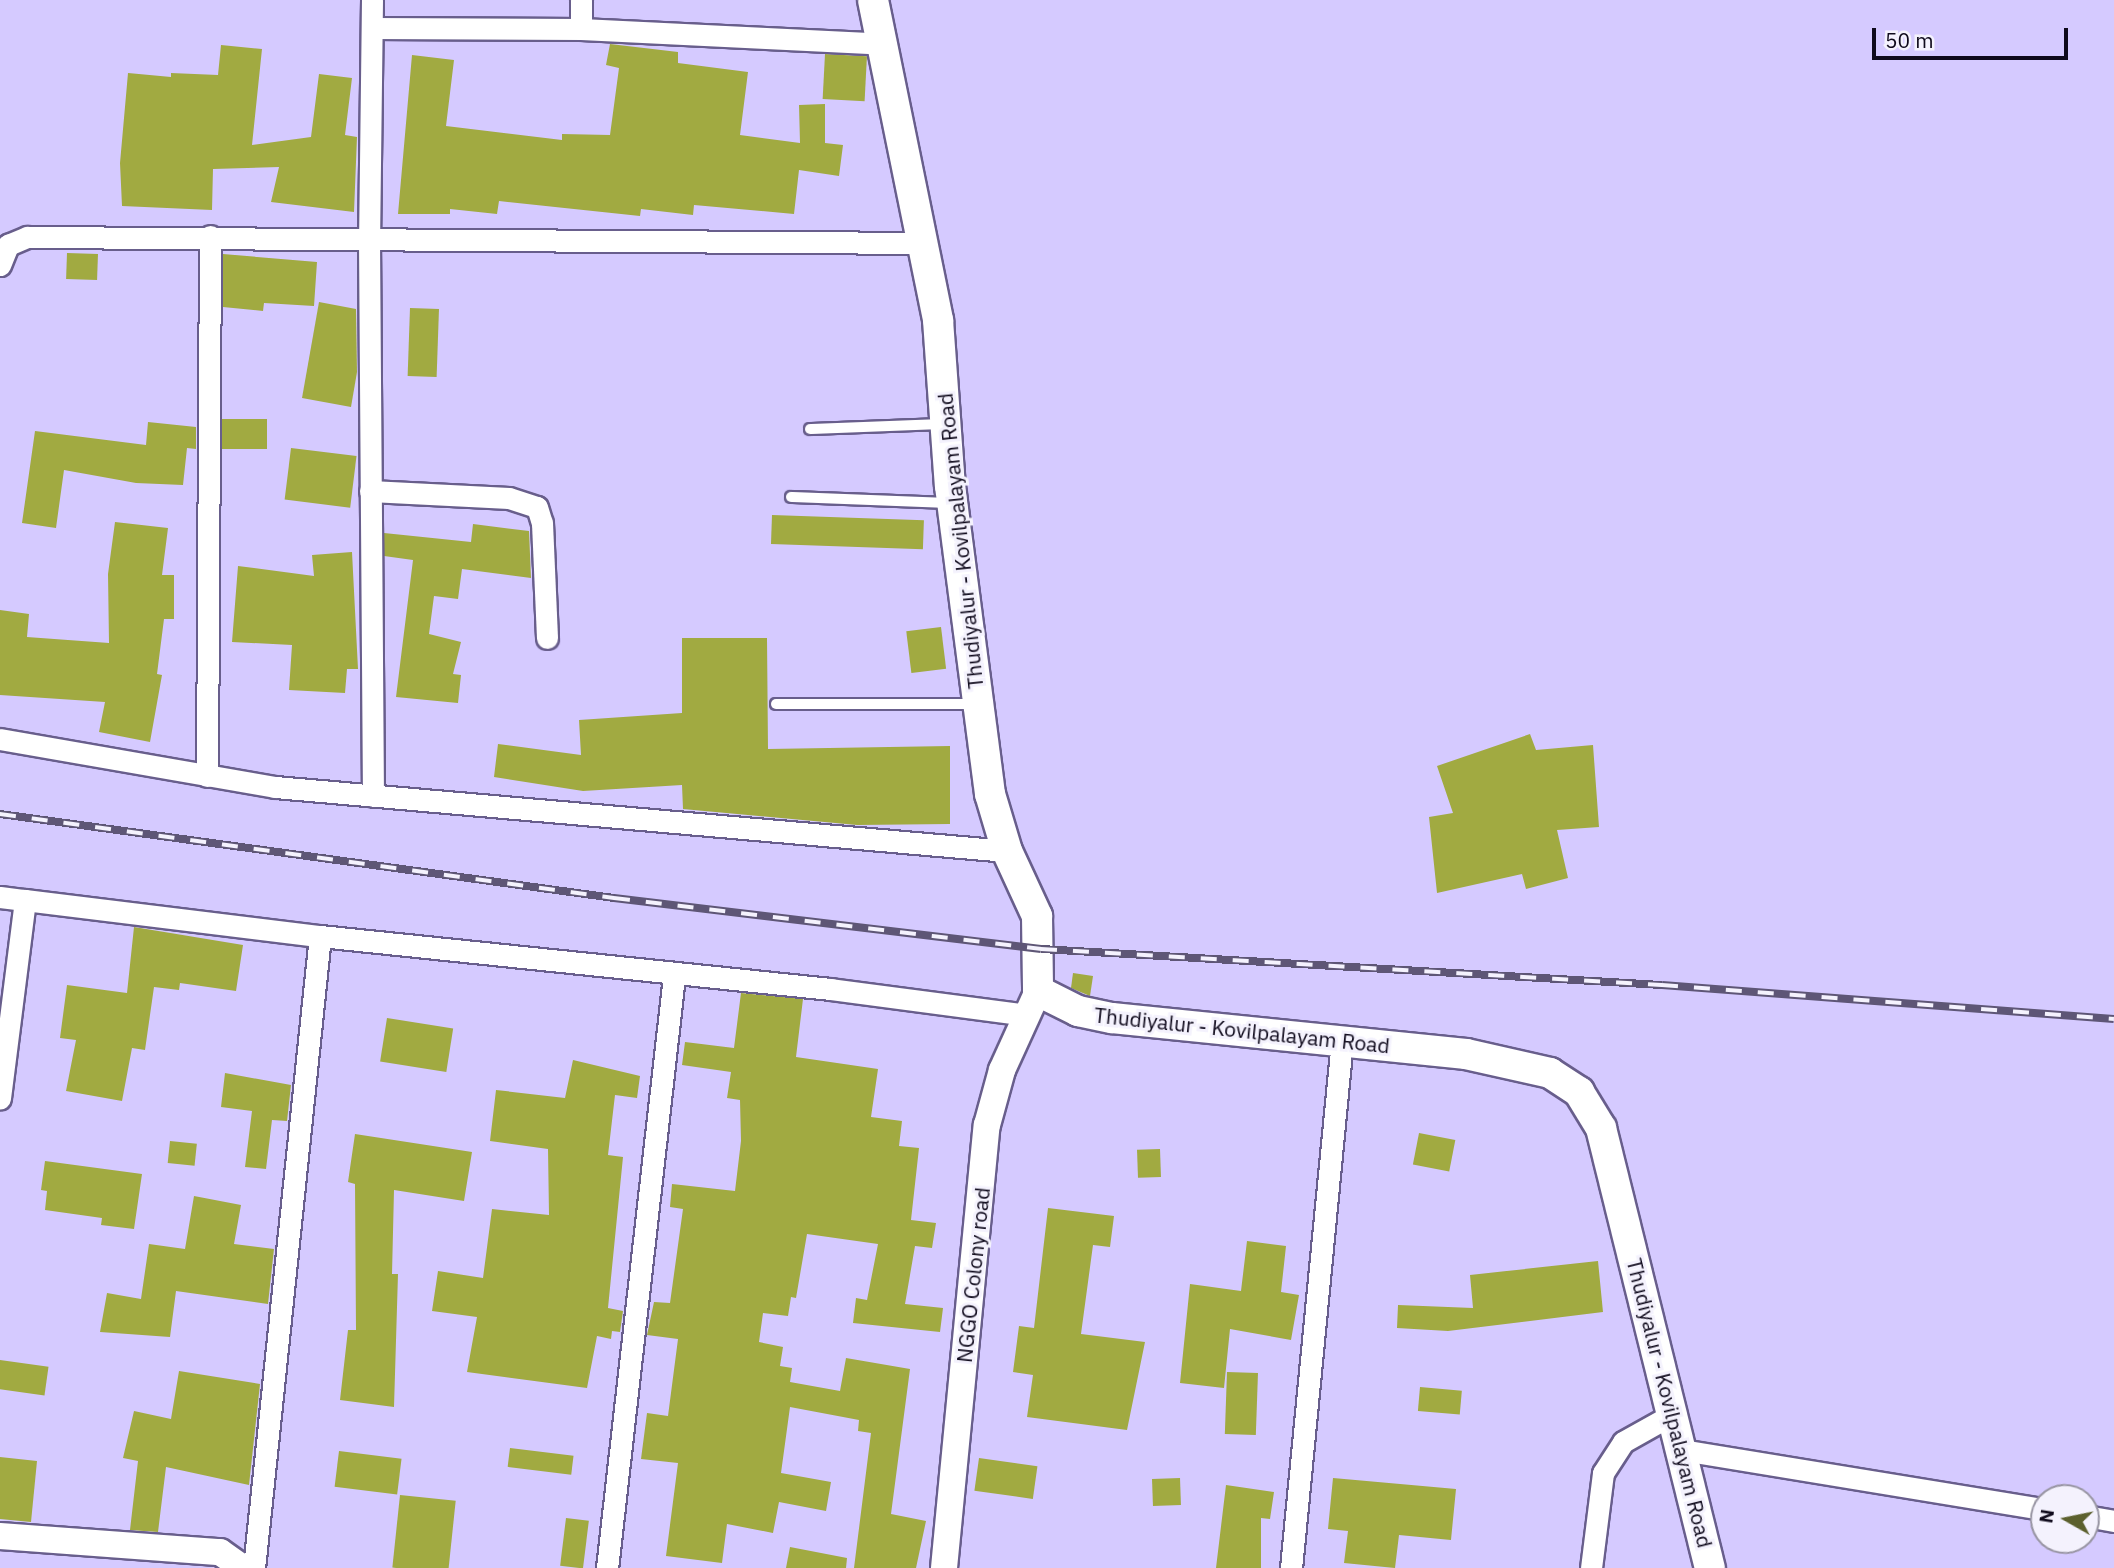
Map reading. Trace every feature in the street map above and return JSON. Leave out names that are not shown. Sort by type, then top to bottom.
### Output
[{"type":"main road","name":"Thudiyalur - Kovilpalayam Road","points":[[873,0],[884,44],[937,320],[952,503],[990,794],[1007,851],[1037,915],[1033,1003],[1112,1018],[1466,1054],[1550,1073],[1579,1092],[1601,1128],[1710,1568]]},
{"type":"street","points":[[372,0],[369,240],[373,796]]},
{"type":"street","points":[[581,0],[581,29]]},
{"type":"street","points":[[372,29],[581,29],[884,44]]},
{"type":"street","points":[[207,776],[210,236]]},
{"type":"street","points":[[0,265],[8,245],[27,237],[210,236],[369,240],[923,243]]},
{"type":"street","points":[[370,491],[509,498],[537,507],[542,523],[547,638]]},
{"type":"street","points":[[0,739],[207,776],[373,796],[1007,851]]},
{"type":"street","points":[[0,897],[674,976],[1033,1003]]},
{"type":"street","points":[[0,1098],[25,900]]},
{"type":"street","points":[[254,1568],[320,936]]},
{"type":"street","points":[[607,1568],[674,976]]},
{"type":"street","name":"NGGO Colony road","points":[[944,1568],[988,1125],[1002,1070],[1033,1003]]},
{"type":"street","points":[[1291,1568],[1342,1041]]},
{"type":"street","points":[[1591,1568],[1603,1473],[1623,1442],[1673,1414]]},
{"type":"street","points":[[1682,1450],[2030,1507]]},
{"type":"street","points":[[0,1536],[220,1552],[243,1568]]},
{"type":"lane","points":[[810,429],[946,424]]},
{"type":"lane","points":[[791,497],[952,503]]},
{"type":"lane","points":[[776,704],[978,704]]},
{"type":"building","points":[[610,44],[678,52],[678,63],[748,72],[740,135],[800,143],[799,105],[825,104],[825,143],[843,145],[839,176],[799,170],[794,214],[694,205],[693,215],[641,209],[640,216],[499,201],[497,214],[450,209],[450,214],[398,214],[412,55],[454,60],[446,126],[562,140],[562,134],[610,135],[619,68],[606,65]]},
{"type":"building","points":[[221,45],[262,49],[252,145],[311,137],[319,74],[352,78],[345,135],[357,137],[354,212],[271,202],[279,167],[213,169],[212,210],[122,206],[120,163],[128,73],[171,77],[171,73],[218,75]]},
{"type":"building","points":[[825,54],[867,56],[865,101],[823,99]]},
{"type":"building","points":[[67,253],[98,254],[97,280],[66,279]]},
{"type":"building","points":[[223,254],[317,262],[314,306],[264,303],[263,311],[223,307]]},
{"type":"building","points":[[319,302],[356,309],[357,372],[351,407],[302,398]]},
{"type":"building","points":[[410,308],[439,309],[437,377],[408,376]]},
{"type":"building","points":[[222,419],[267,419],[267,449],[222,449]]},
{"type":"building","points":[[148,422],[196,427],[196,449],[187,448],[183,485],[136,483],[64,470],[56,528],[22,523],[35,431],[146,445]]},
{"type":"building","points":[[291,448],[357,456],[350,508],[285,500]]},
{"type":"building","points":[[772,515],[924,520],[923,549],[771,544]]},
{"type":"building","points":[[115,522],[168,528],[162,575],[174,575],[174,619],[164,619],[157,674],[162,675],[150,742],[99,732],[105,702],[0,695],[0,610],[29,614],[27,637],[109,643],[108,574]]},
{"type":"building","points":[[473,524],[529,531],[531,578],[462,569],[458,599],[434,596],[429,634],[461,642],[453,674],[461,675],[458,703],[396,697],[413,560],[384,556],[384,533],[471,542]]},
{"type":"building","points":[[352,552],[358,669],[347,669],[345,693],[289,690],[292,645],[232,642],[238,566],[314,576],[312,555]]},
{"type":"building","points":[[941,627],[946,669],[911,673],[906,631]]},
{"type":"building","points":[[682,638],[767,638],[768,749],[950,746],[950,824],[857,825],[683,809],[682,785],[583,791],[494,777],[498,744],[581,755],[579,720],[682,713]]},
{"type":"building","points":[[1530,734],[1536,750],[1593,745],[1599,827],[1557,830],[1568,878],[1526,889],[1522,874],[1437,893],[1429,817],[1453,813],[1437,766]]},
{"type":"building","points":[[134,927],[243,945],[236,991],[180,983],[179,990],[154,987],[145,1050],[132,1048],[122,1101],[66,1091],[76,1040],[60,1038],[67,985],[127,993]]},
{"type":"building","points":[[1073,973],[1093,976],[1090,996],[1071,988]]},
{"type":"building","points":[[741,993],[803,999],[796,1057],[878,1069],[871,1117],[902,1121],[899,1146],[919,1148],[911,1220],[936,1223],[932,1248],[915,1246],[905,1304],[943,1308],[940,1332],[853,1323],[856,1298],[867,1300],[878,1244],[807,1234],[796,1298],[791,1297],[788,1316],[763,1313],[759,1342],[783,1347],[780,1366],[792,1368],[790,1382],[840,1391],[846,1358],[910,1369],[891,1514],[926,1521],[916,1568],[854,1568],[871,1433],[858,1431],[859,1420],[790,1407],[781,1473],[831,1482],[826,1511],[779,1502],[773,1533],[727,1524],[722,1563],[666,1556],[678,1463],[641,1459],[647,1413],[668,1416],[678,1339],[647,1335],[654,1302],[670,1303],[683,1209],[670,1207],[672,1184],[735,1191],[741,1141],[740,1100],[727,1098],[731,1072],[682,1065],[685,1042],[734,1048]]},
{"type":"building","points":[[387,1018],[453,1028],[446,1072],[380,1061]]},
{"type":"building","points":[[573,1060],[640,1076],[637,1098],[615,1095],[608,1155],[623,1157],[608,1308],[623,1311],[620,1332],[612,1331],[611,1339],[597,1336],[587,1388],[467,1372],[477,1317],[432,1311],[438,1271],[483,1278],[492,1209],[549,1215],[548,1149],[490,1141],[496,1090],[565,1098]]},
{"type":"building","points":[[225,1073],[291,1085],[287,1121],[272,1120],[266,1169],[245,1167],[252,1111],[221,1107]]},
{"type":"building","points":[[1419,1133],[1455,1140],[1449,1171],[1413,1164]]},
{"type":"building","points":[[355,1134],[472,1152],[464,1201],[394,1190],[392,1274],[398,1274],[394,1407],[340,1400],[348,1330],[356,1330],[355,1184],[348,1182]]},
{"type":"building","points":[[170,1141],[197,1144],[195,1166],[168,1163]]},
{"type":"building","points":[[1160,1149],[1161,1177],[1138,1178],[1137,1150]]},
{"type":"building","points":[[45,1161],[142,1174],[134,1229],[101,1225],[102,1218],[45,1210],[47,1191],[41,1190]]},
{"type":"building","points":[[194,1196],[241,1205],[234,1244],[274,1249],[268,1304],[176,1291],[170,1337],[100,1332],[107,1293],[141,1299],[149,1244],[185,1249]]},
{"type":"building","points":[[1048,1208],[1114,1216],[1110,1247],[1093,1245],[1081,1334],[1145,1342],[1127,1430],[1027,1417],[1033,1375],[1013,1372],[1019,1326],[1034,1328]]},
{"type":"building","points":[[1247,1241],[1286,1246],[1281,1292],[1299,1295],[1291,1340],[1230,1329],[1224,1388],[1180,1383],[1190,1284],[1241,1291]]},
{"type":"building","points":[[1598,1261],[1603,1312],[1448,1331],[1397,1328],[1398,1305],[1473,1308],[1470,1275]]},
{"type":"building","points":[[0,1360],[49,1367],[44,1396],[0,1389]]},
{"type":"building","points":[[179,1371],[260,1384],[249,1485],[166,1467],[158,1532],[130,1530],[138,1461],[123,1458],[134,1411],[171,1419]]},
{"type":"building","points":[[1227,1372],[1258,1373],[1256,1435],[1225,1434]]},
{"type":"building","points":[[1420,1387],[1462,1391],[1460,1415],[1418,1411]]},
{"type":"building","points":[[510,1448],[574,1456],[571,1475],[508,1467]]},
{"type":"building","points":[[339,1451],[402,1459],[397,1494],[335,1487]]},
{"type":"building","points":[[0,1457],[37,1461],[31,1522],[0,1519]]},
{"type":"building","points":[[979,1458],[1037,1466],[1033,1499],[974,1491]]},
{"type":"building","points":[[1180,1478],[1181,1505],[1153,1506],[1152,1479]]},
{"type":"building","points":[[1333,1478],[1456,1489],[1451,1540],[1399,1535],[1395,1568],[1344,1563],[1348,1531],[1328,1529]]},
{"type":"building","points":[[1226,1485],[1274,1492],[1270,1519],[1261,1518],[1261,1568],[1216,1568]]},
{"type":"building","points":[[400,1495],[456,1501],[449,1568],[392,1568]]},
{"type":"building","points":[[566,1518],[589,1521],[583,1568],[560,1566]]},
{"type":"building","points":[[790,1547],[847,1558],[846,1568],[786,1568]]},
{"type":"railway","points":[[0,814],[614,898],[1041,949],[1662,985],[2114,1019]]}]
